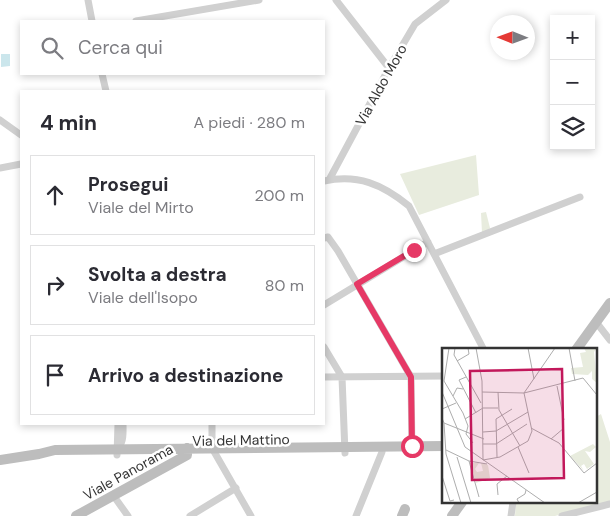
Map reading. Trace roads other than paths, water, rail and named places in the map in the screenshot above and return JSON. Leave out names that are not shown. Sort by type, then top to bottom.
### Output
[{"type":"main road","points":[[577,348],[610,303]]},
{"type":"main road","name":"Via del Mattino","points":[[0,460],[55,450],[187,452],[382,450],[442,446]]},
{"type":"main road","name":"Via del Mattino","points":[[114,451],[135,449],[187,452]]},
{"type":"main road","name":"Via del Mattino","points":[[412,449],[442,453]]},
{"type":"main road","name":"Viale Panorama","points":[[76,516],[187,452]]},
{"type":"main road","points":[[452,516],[461,504]]},
{"type":"street","points":[[88,0],[92,20]]},
{"type":"street","points":[[142,20],[259,0]]},
{"type":"street","points":[[336,0],[389,68]]},
{"type":"street","name":"Via Aldo Moro","points":[[326,180],[415,24],[446,0]]},
{"type":"street","points":[[102,75],[106,90]]},
{"type":"street","points":[[0,120],[20,135]]},
{"type":"street","points":[[0,168],[20,164]]},
{"type":"street","points":[[326,180],[342,177],[371,182],[398,196],[409,206],[483,348]]},
{"type":"street","points":[[434,254],[580,197]]},
{"type":"street","points":[[325,238],[328,237],[411,377],[412,449]]},
{"type":"street","points":[[325,303],[428,242]]},
{"type":"street","points":[[596,322],[610,340]]},
{"type":"street","points":[[325,349],[342,377],[345,450]]},
{"type":"street","points":[[325,377],[442,376]]},
{"type":"street","points":[[118,425],[120,436],[135,449]]},
{"type":"street","points":[[114,451],[124,425]]},
{"type":"street","points":[[212,425],[214,451],[251,516]]},
{"type":"street","points":[[356,516],[382,450]]},
{"type":"street","points":[[190,516],[236,488]]},
{"type":"street","points":[[113,494],[128,516]]},
{"type":"street","points":[[562,516],[610,504]]},
{"type":"water","points":[[1,54],[10,54],[10,66],[1,67]]}]
